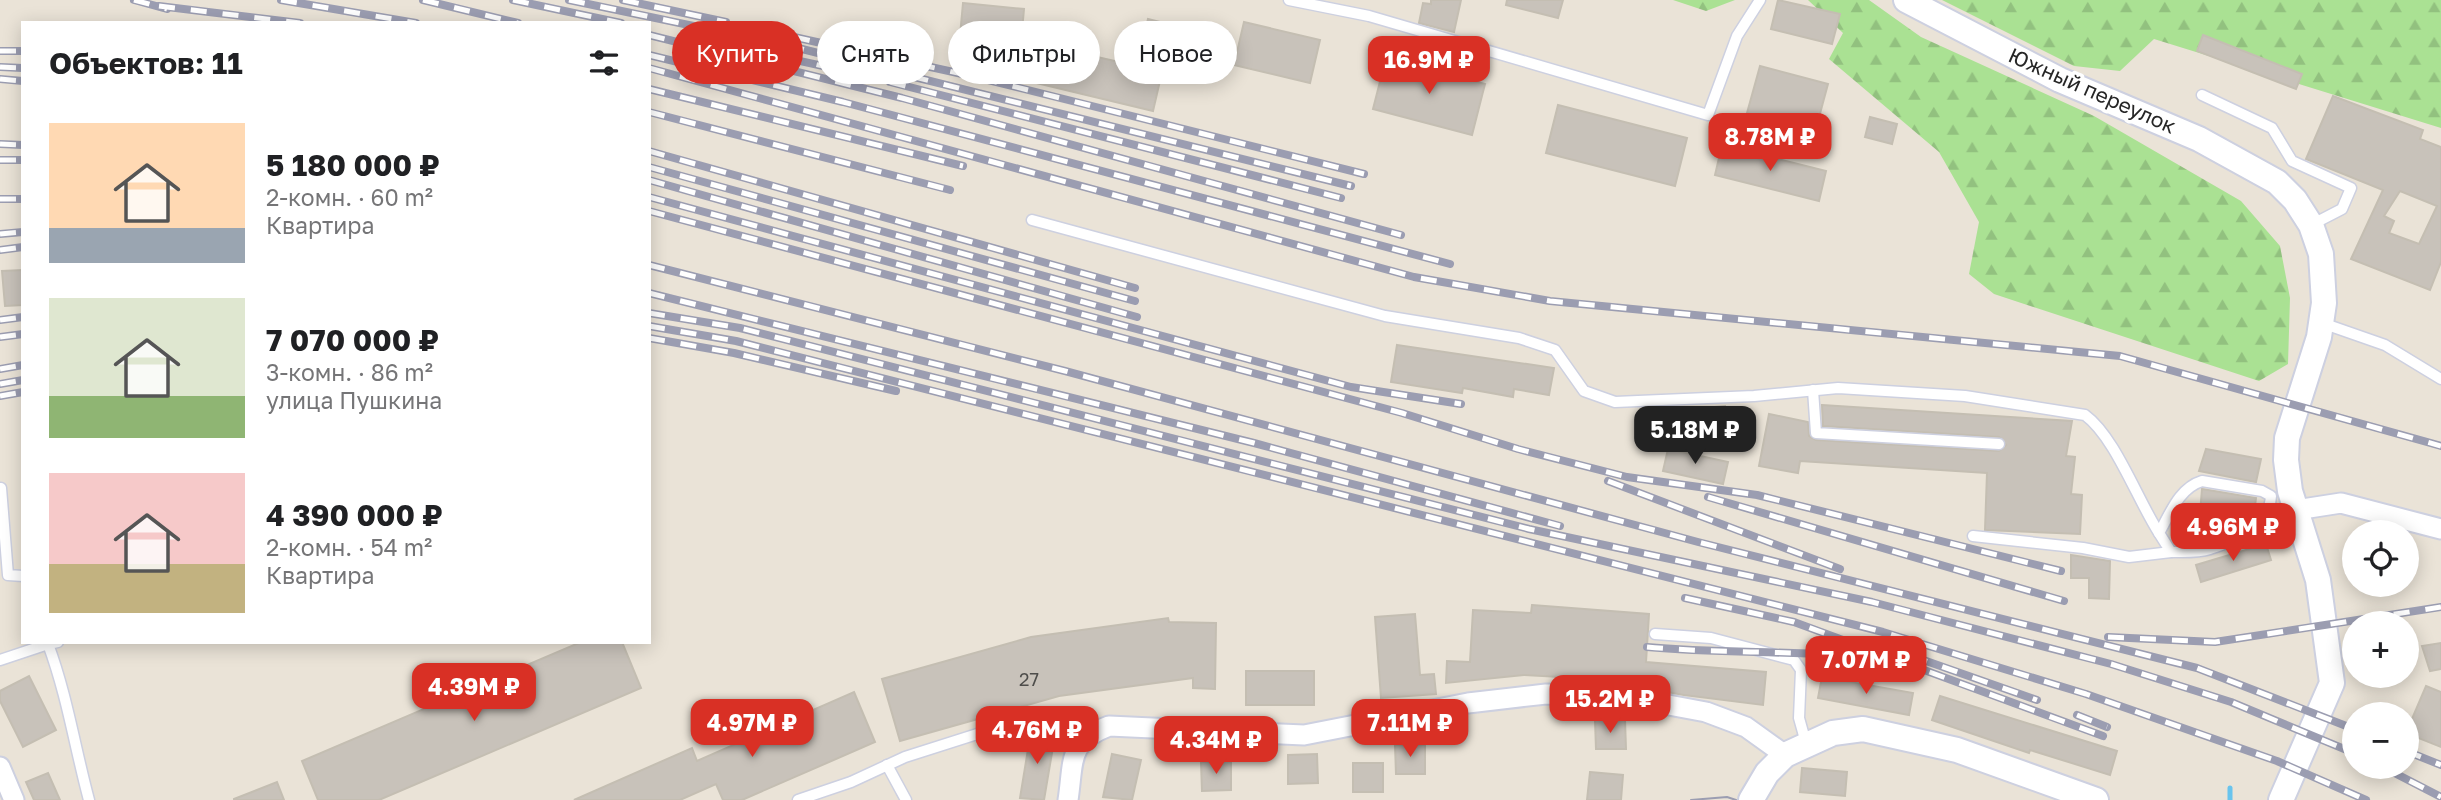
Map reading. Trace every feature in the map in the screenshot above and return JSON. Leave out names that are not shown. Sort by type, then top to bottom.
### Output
[{"type":"street","name":"Южный переулок","points":[[1906,0],[2060,80],[2199,139],[2277,182],[2295,200],[2311,225]]},
{"type":"street","points":[[2281,800],[2332,683],[2318,580],[2285,499],[2287,438],[2321,323],[2324,278],[2311,225]]},
{"type":"street","points":[[2285,499],[2341,503],[2441,529]]},
{"type":"street","points":[[1068,800],[1075,748],[1091,733],[1108,726],[1304,735],[1468,703],[1546,694],[1615,695],[1706,712],[1796,749]]},
{"type":"street","points":[[1751,800],[1767,773],[1796,749],[1833,733],[1863,729],[1958,750],[2096,800]]},
{"type":"street","points":[[0,767],[14,800]]},
{"type":"lane","points":[[1289,0],[1368,16],[1708,115],[1737,36],[1760,0]]},
{"type":"lane","points":[[2202,96],[2272,128],[2292,161],[2351,188],[2342,209],[2311,225]]},
{"type":"lane","points":[[1032,220],[1385,316],[1519,338],[1555,350],[1584,391],[1615,402],[1838,388],[1965,396],[2085,415],[2101,427],[2171,552]]},
{"type":"lane","points":[[2321,323],[2385,345],[2441,379]]},
{"type":"lane","points":[[1813,390],[1816,433],[1998,444]]},
{"type":"lane","points":[[2159,533],[2181,494],[2191,484],[2202,481],[2262,491],[2285,499]]},
{"type":"lane","points":[[1,488],[4,575]]},
{"type":"lane","points":[[1973,536],[2083,548],[2129,557],[2208,550],[2228,542],[2285,499]]},
{"type":"lane","points":[[1655,635],[1711,638],[1794,660],[1801,670],[1796,749]]},
{"type":"lane","points":[[0,660],[50,644]]},
{"type":"lane","points":[[53,644],[89,800]]},
{"type":"lane","points":[[798,800],[851,782],[887,765],[1043,713]]},
{"type":"lane","points":[[887,765],[906,800]]},
{"type":"green space","points":[[1673,0],[1735,0],[1706,11]]},
{"type":"green space","points":[[1808,0],[1869,0],[1921,37],[2094,116],[2241,201],[2280,246],[2290,298],[2288,364],[2259,381],[1994,294],[1969,274],[1979,222],[1939,152],[1829,59],[1843,33]]},
{"type":"green space","points":[[1942,0],[2441,0],[2441,128],[2154,39],[2120,71],[2074,66]]},
{"type":"building","points":[[1431,0],[1461,0],[1454,32],[1419,23],[1423,3],[1431,4]]},
{"type":"building","points":[[1507,0],[1563,0],[1558,18],[1506,5]]},
{"type":"building","points":[[1778,0],[1840,14],[1832,44],[1771,29]]},
{"type":"building","points":[[963,3],[1024,9],[1023,21],[961,21]]},
{"type":"building","points":[[1244,22],[1320,40],[1310,83],[1237,66],[1237,52]]},
{"type":"building","points":[[2203,35],[2302,74],[2296,89],[2197,51]]},
{"type":"building","points":[[1100,58],[1114,61],[1114,84],[1159,84],[1153,111],[1040,84],[1100,84]]},
{"type":"building","points":[[1386,58],[1485,84],[1472,135],[1373,109]]},
{"type":"building","points":[[1760,66],[1828,84],[1815,132],[1747,113]]},
{"type":"building","points":[[2333,96],[2423,130],[2420,139],[2441,147],[2441,262],[2430,290],[2351,259],[2383,190],[2306,159]],"holes":[[[2400,191],[2437,206],[2419,244],[2389,233],[2394,221],[2384,216]]]},
{"type":"building","points":[[1558,105],[1687,138],[1675,186],[1546,153]]},
{"type":"building","points":[[1870,117],[1897,124],[1892,144],[1865,137]]},
{"type":"building","points":[[1722,145],[1826,171],[1819,201],[1715,175]]},
{"type":"building","points":[[21,270],[21,305],[5,306],[2,271]]},
{"type":"building","points":[[1397,345],[1554,368],[1549,395],[1514,389],[1513,397],[1463,388],[1462,393],[1391,382]]},
{"type":"building","points":[[1822,405],[2072,421],[2066,456],[2075,457],[2071,494],[2082,495],[2080,534],[1985,530],[1987,473],[1800,461],[1798,473],[1759,466],[1769,414],[1808,422],[1809,436],[1816,440],[1999,451],[2006,445],[1999,437],[1823,426]]},
{"type":"building","points":[[1725,406],[1727,428],[1662,434],[1660,412]]},
{"type":"building","points":[[1668,449],[1728,462],[1723,484],[1663,471]]},
{"type":"building","points":[[2206,449],[2261,459],[2256,482],[2199,471]]},
{"type":"building","points":[[2202,489],[2256,498],[2254,513],[2231,511],[2230,532],[2199,526]]},
{"type":"building","points":[[2266,544],[2271,560],[2201,582],[2196,565]]},
{"type":"building","points":[[2071,555],[2110,561],[2109,599],[2089,598],[2089,578],[2071,578]]},
{"type":"building","points":[[1532,605],[1649,614],[1646,662],[1766,672],[1763,705],[1633,686],[1633,681],[1524,675],[1446,683],[1447,661],[1470,662],[1473,610],[1531,613]]},
{"type":"building","points":[[1415,614],[1420,675],[1434,674],[1436,694],[1381,698],[1375,617]]},
{"type":"building","points":[[1168,618],[1169,622],[1216,623],[1215,689],[1193,688],[1193,678],[1059,696],[900,741],[882,679],[1031,637]]},
{"type":"building","points":[[2441,643],[2441,669],[2430,671],[2422,646]]},
{"type":"building","points":[[576,644],[623,644],[641,688],[379,800],[318,800],[302,761]]},
{"type":"building","points":[[1246,671],[1314,671],[1314,705],[1246,705]]},
{"type":"building","points":[[29,676],[56,730],[23,747],[0,701],[0,691]]},
{"type":"building","points":[[1822,677],[1913,693],[1909,715],[1818,698]]},
{"type":"building","points":[[2426,686],[2441,692],[2441,747],[2419,738],[2419,702]]},
{"type":"building","points":[[854,692],[875,742],[742,800],[723,800],[716,784],[680,800],[574,800],[692,748],[697,761]]},
{"type":"building","points":[[1940,696],[2117,751],[2110,775],[2030,750],[2029,753],[1932,720]]},
{"type":"building","points":[[1595,720],[1625,720],[1626,749],[1596,749]]},
{"type":"building","points":[[1031,731],[1055,735],[1044,800],[1020,798]]},
{"type":"building","points":[[1395,745],[1425,745],[1425,774],[1396,774]]},
{"type":"building","points":[[1112,754],[1141,760],[1132,800],[1103,797]]},
{"type":"building","points":[[1317,754],[1318,783],[1288,784],[1288,755]]},
{"type":"building","points":[[1231,761],[1231,790],[1202,791],[1201,762]]},
{"type":"building","points":[[1353,763],[1383,763],[1383,792],[1353,792]]},
{"type":"building","points":[[1802,768],[1847,772],[1845,796],[1800,792]]},
{"type":"building","points":[[1590,772],[1623,775],[1621,800],[1587,800]]},
{"type":"building","points":[[48,773],[60,800],[34,800],[26,782]]},
{"type":"building","points":[[277,782],[284,800],[234,800],[234,799]]},
{"type":"waterway","points":[[2230,788],[2230,800]]},
{"type":"tram line","points":[[1691,800],[1727,797],[1736,800]]},
{"type":"railway","points":[[134,0],[167,9]]},
{"type":"railway","points":[[281,0],[404,21]]},
{"type":"railway","points":[[423,0],[510,21]]},
{"type":"railway","points":[[513,0],[612,21]]},
{"type":"railway","points":[[569,0],[790,46],[1351,186]]},
{"type":"railway","points":[[623,0],[721,21]]},
{"type":"railway","points":[[159,6],[283,21]]},
{"type":"railway","points":[[651,35],[902,98],[1401,235]]},
{"type":"railway","points":[[803,39],[976,77],[1364,174]]},
{"type":"railway","points":[[0,51],[21,51]]},
{"type":"railway","points":[[651,55],[843,102],[1450,264]]},
{"type":"railway","points":[[803,62],[817,65]]},
{"type":"railway","points":[[0,67],[21,68]]},
{"type":"railway","points":[[651,69],[1414,277],[1550,301],[2120,356],[2441,446]]},
{"type":"railway","points":[[0,79],[21,81]]},
{"type":"railway","points":[[898,84],[1341,198]]},
{"type":"railway","points":[[651,89],[963,166]]},
{"type":"railway","points":[[651,113],[950,190]]},
{"type":"railway","points":[[0,144],[21,145]]},
{"type":"railway","points":[[651,152],[1135,288]]},
{"type":"railway","points":[[0,160],[21,160]]},
{"type":"railway","points":[[651,168],[1135,301]]},
{"type":"railway","points":[[651,181],[1137,317]]},
{"type":"railway","points":[[651,198],[1351,387],[1461,404]]},
{"type":"railway","points":[[0,199],[21,199]]},
{"type":"railway","points":[[651,212],[1402,413],[1518,449],[1627,477],[1757,495],[2061,571]]},
{"type":"railway","points":[[0,234],[21,232]]},
{"type":"railway","points":[[0,250],[21,247]]},
{"type":"railway","points":[[651,266],[1065,371],[1698,542],[2197,668],[2342,724]]},
{"type":"railway","points":[[651,293],[1254,443],[1560,526]]},
{"type":"railway","points":[[651,313],[740,328],[1529,529],[1872,602],[2111,664],[2231,702],[2342,748]]},
{"type":"railway","points":[[0,320],[21,317]]},
{"type":"railway","points":[[651,326],[736,341],[1883,632],[2086,694],[2277,761],[2366,800]]},
{"type":"railway","points":[[0,337],[21,334]]},
{"type":"railway","points":[[651,338],[734,353],[896,391]]},
{"type":"railway","points":[[0,369],[21,365]]},
{"type":"railway","points":[[0,384],[21,380]]},
{"type":"railway","points":[[0,396],[21,392]]},
{"type":"railway","points":[[1608,481],[1840,569]]},
{"type":"railway","points":[[1708,497],[2064,601]]},
{"type":"railway","points":[[1685,598],[1794,622],[2103,736]]},
{"type":"railway","points":[[2108,637],[2215,642],[2441,607]]},
{"type":"railway","points":[[1647,647],[1875,658]]},
{"type":"railway","points":[[1912,656],[2037,700]]},
{"type":"railway","points":[[2077,715],[2107,727]]},
{"type":"railway","points":[[2419,756],[2441,765]]},
{"type":"railway","points":[[2406,779],[2441,797]]}]
